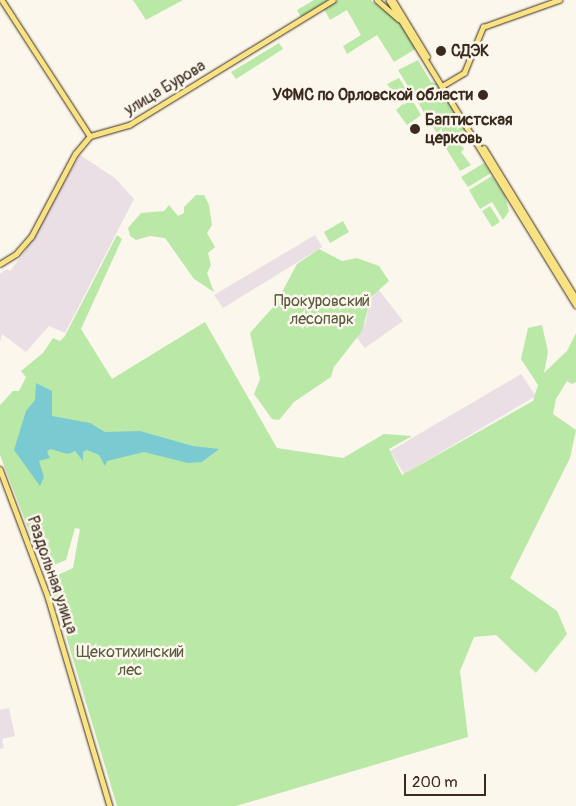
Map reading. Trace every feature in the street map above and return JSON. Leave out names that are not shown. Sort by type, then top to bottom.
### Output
[{"type":"main road","points":[[0,264],[16,254],[30,237],[75,154],[90,136],[2,0]]},
{"type":"main road","name":"улица Бурова","points":[[90,136],[129,125],[334,0]]},
{"type":"main road","points":[[377,0],[403,23]]},
{"type":"main road","points":[[391,0],[403,23],[444,86],[576,305]]},
{"type":"main road","points":[[391,0],[576,298]]},
{"type":"main road","points":[[444,86],[464,73],[483,27],[559,0]]},
{"type":"main road","name":"Раздольная улица","points":[[0,469],[52,610],[110,806]]},
{"type":"shaded area","points":[[80,155],[115,178],[134,199],[65,333],[49,326],[26,352],[2,334],[0,342],[0,274],[7,269],[10,271],[25,251]]},
{"type":"shaded area","points":[[315,235],[322,247],[223,308],[214,295]]},
{"type":"shaded area","points":[[378,289],[403,321],[365,348],[357,338],[366,321],[369,301]]},
{"type":"shaded area","points":[[521,374],[536,396],[404,474],[390,451]]},
{"type":"shaded area","points":[[9,708],[15,736],[2,739],[4,748],[0,749],[0,710]]},
{"type":"green space","points":[[133,0],[183,0],[146,20]]},
{"type":"green space","points":[[314,0],[328,0],[301,17],[297,10]]},
{"type":"green space","points":[[339,0],[371,0],[402,25],[417,48],[394,62],[377,35],[347,54],[343,46],[361,35],[347,10],[330,20],[324,9]]},
{"type":"green space","points":[[279,43],[283,49],[236,79],[231,72]]},
{"type":"green space","points":[[418,60],[431,82],[439,84],[467,129],[467,143],[464,137],[459,140],[464,149],[461,152],[471,165],[460,171],[398,70]]},
{"type":"green space","points":[[399,78],[411,97],[400,102],[387,84]]},
{"type":"green space","points":[[404,103],[414,103],[421,115],[407,125],[396,110]]},
{"type":"green space","points":[[484,163],[491,173],[468,187],[461,177]]},
{"type":"green space","points":[[492,176],[505,196],[509,211],[503,220],[492,202],[480,209],[469,190]]},
{"type":"green space","points":[[196,195],[204,195],[209,205],[212,225],[207,233],[215,247],[208,253],[211,265],[207,273],[214,292],[194,279],[165,238],[150,236],[136,240],[130,236],[128,228],[141,213],[164,211],[169,205],[178,216],[184,213],[184,207]]},
{"type":"green space","points":[[490,206],[500,222],[492,227],[482,211]]},
{"type":"green space","points":[[343,221],[349,232],[330,243],[324,232]]},
{"type":"green space","name":"Щекотихинский лес","points":[[117,235],[122,239],[81,329],[112,379],[205,322],[277,448],[343,458],[384,434],[412,436],[389,449],[402,475],[533,401],[538,385],[521,359],[528,328],[542,325],[548,352],[544,373],[567,351],[576,333],[576,382],[572,384],[567,381],[556,399],[553,414],[576,430],[570,458],[510,578],[557,611],[567,634],[536,673],[496,635],[474,637],[460,671],[468,737],[236,806],[117,806],[49,579],[73,568],[80,529],[75,528],[66,560],[49,567],[42,564],[0,455],[0,405],[13,391],[19,391],[26,377],[21,371],[43,353],[53,338],[60,341],[65,336]]},
{"type":"green space","name":"Прокуровский лесопарк","points":[[319,249],[342,261],[357,258],[379,266],[389,281],[371,297],[362,331],[334,367],[331,377],[294,402],[279,420],[272,419],[254,394],[260,379],[250,333],[275,305],[297,264]]},
{"type":"water","points":[[36,383],[52,391],[52,416],[90,423],[105,432],[140,431],[193,446],[219,449],[202,462],[188,463],[144,452],[107,461],[105,466],[99,455],[87,450],[83,452],[83,461],[75,451],[68,454],[50,449],[47,452],[50,458],[39,461],[44,477],[40,486],[14,450],[26,411],[35,400]]},
{"type":"place","name":"СДЭК","points":[[441,51]]},
{"type":"place","name":"УФМС по Орловской области","points":[[483,95]]},
{"type":"place","name":"Баптистская церковь","points":[[415,129]]}]
